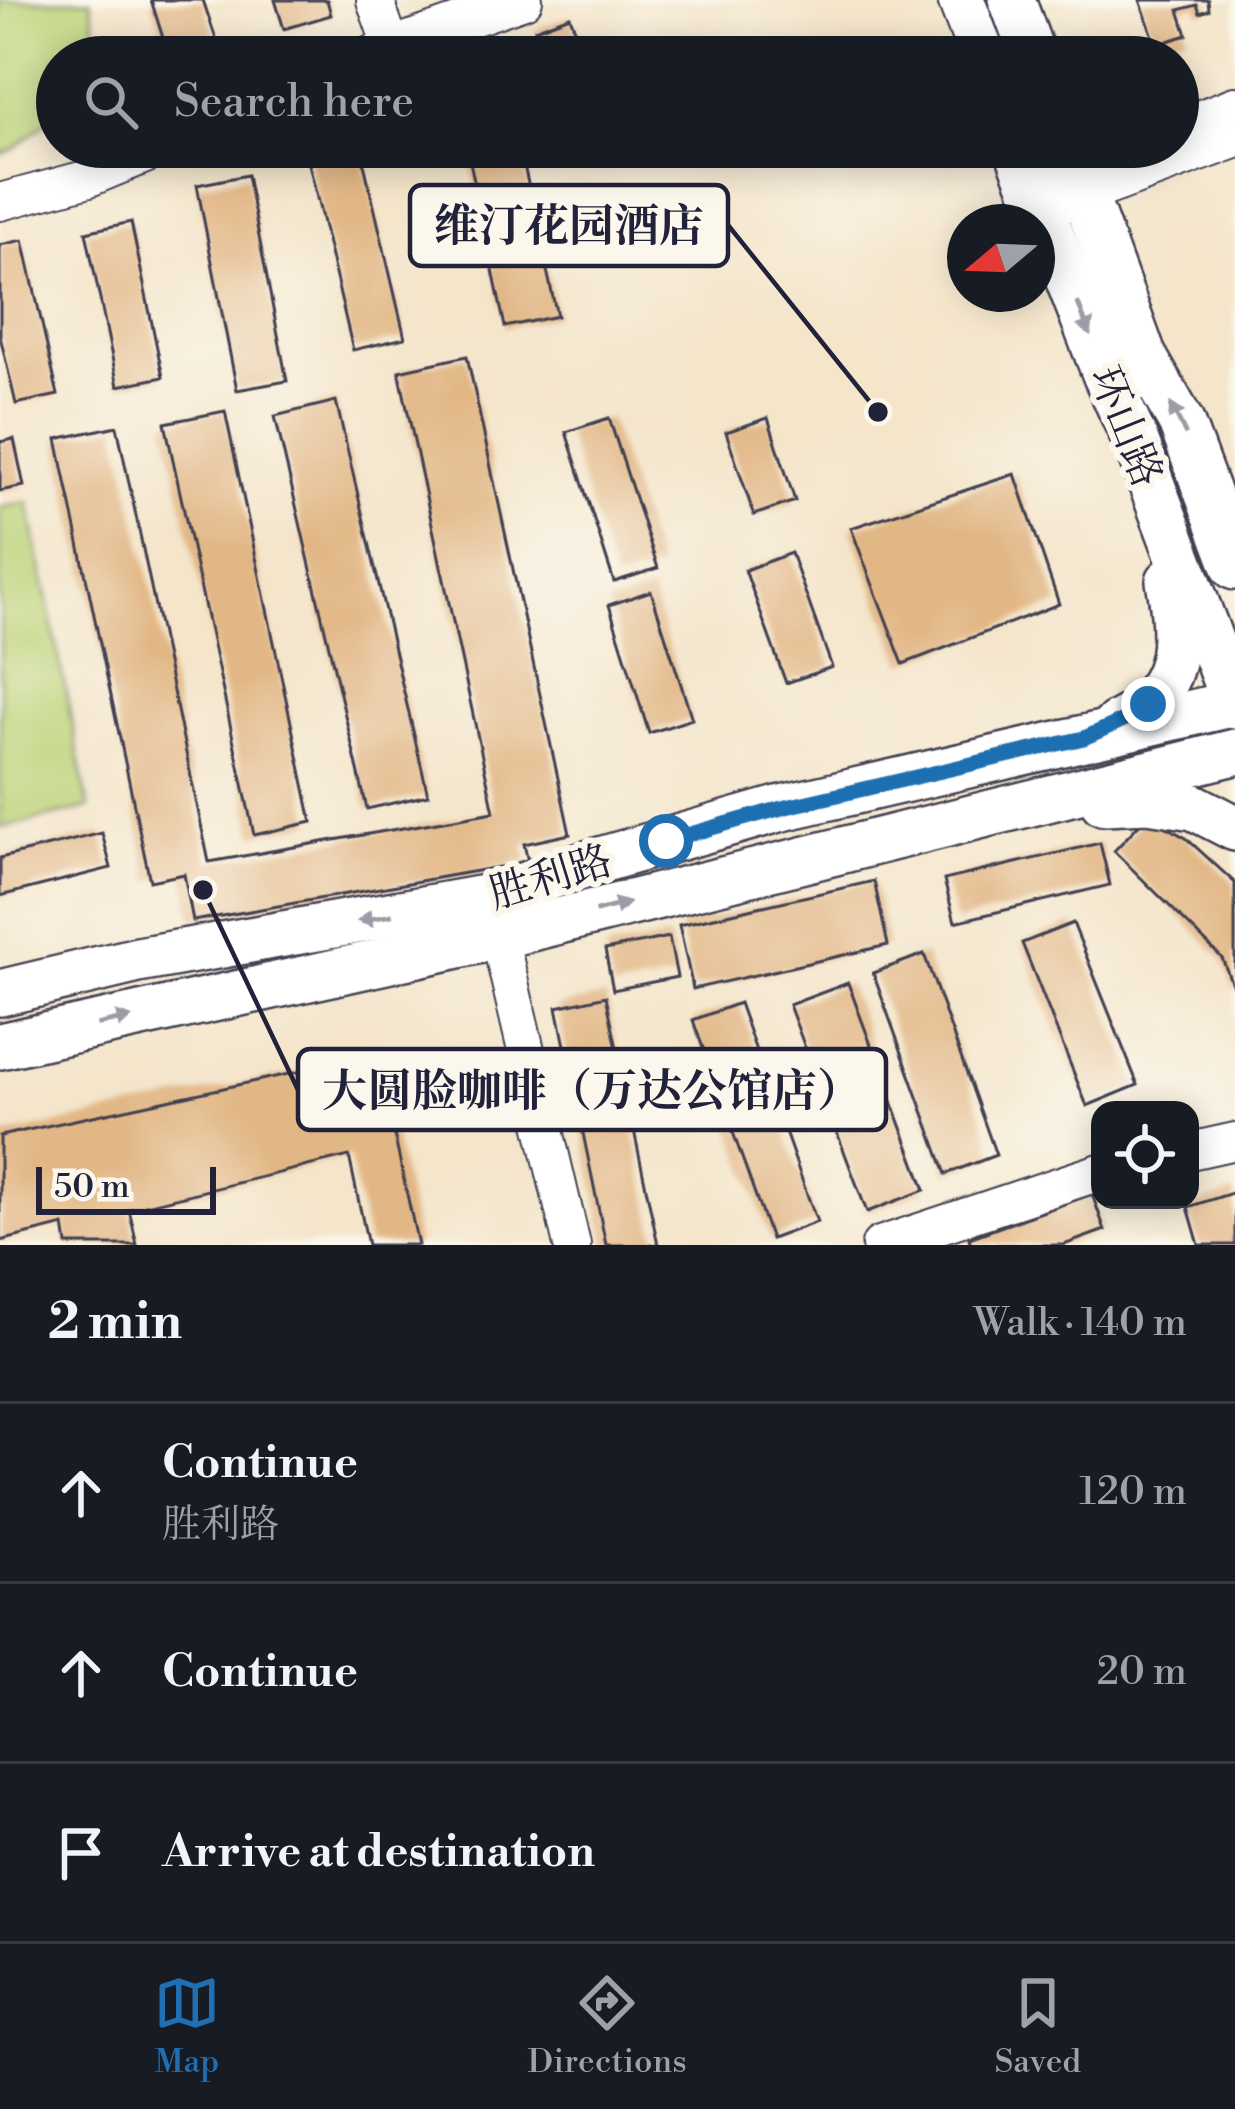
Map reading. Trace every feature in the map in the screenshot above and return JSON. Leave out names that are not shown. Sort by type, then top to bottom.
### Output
[{"type":"main road","points":[[961,0],[975,36]]},
{"type":"main road","points":[[1012,0],[1025,36]]},
{"type":"main road","name":"环山路","points":[[1076,169],[1143,355],[1181,422],[1235,567]]},
{"type":"main road","name":"环山路","points":[[1029,179],[1234,704]]},
{"type":"main road","points":[[1084,738],[1148,704],[1162,687],[1174,659],[1177,622],[1145,467]]},
{"type":"main road","name":"胜利路","points":[[0,993],[138,961],[494,916],[590,863],[782,808],[1234,704]]},
{"type":"main road","name":"胜利路","points":[[0,1046],[494,916],[1016,806],[1235,752]]},
{"type":"main road","points":[[1016,806],[1148,800],[1194,807],[1235,828]]},
{"type":"street","points":[[375,0],[378,36]]},
{"type":"street","points":[[422,36],[524,0]]},
{"type":"street","points":[[1199,119],[1235,105]]},
{"type":"street","points":[[1199,147],[1235,140]]},
{"type":"street","points":[[0,202],[113,168]]},
{"type":"street","points":[[1029,179],[1076,169]]},
{"type":"street","points":[[494,916],[572,1245]]},
{"type":"street","points":[[1199,1149],[1235,1142]]},
{"type":"street","points":[[880,1245],[1091,1175]]},
{"type":"green space","points":[[0,0],[91,0],[97,36],[36,36],[36,131],[0,155]]},
{"type":"green space","points":[[28,502],[89,808],[0,828],[0,508]]},
{"type":"building","points":[[151,0],[203,0],[215,36],[162,36]]},
{"type":"building","points":[[275,0],[327,0],[331,15],[284,29]]},
{"type":"building","points":[[1140,0],[1208,0],[1209,10],[1200,13],[1197,5],[1179,10],[1187,35],[1153,36]]},
{"type":"building","points":[[570,16],[577,36],[538,36],[535,29]]},
{"type":"building","points":[[310,168],[365,168],[405,338],[353,350]]},
{"type":"building","points":[[471,168],[525,168],[557,316],[505,327]]},
{"type":"building","points":[[247,175],[287,381],[237,390],[197,185]]},
{"type":"building","points":[[131,222],[163,377],[118,386],[86,232]]},
{"type":"building","points":[[23,240],[58,395],[16,404],[0,336],[0,245]]},
{"type":"building","points":[[467,356],[570,834],[524,844],[528,862],[193,921],[184,874],[150,881],[57,439],[117,426],[209,862],[494,812],[399,371]]},
{"type":"building","points":[[336,401],[428,795],[367,809],[275,416]]},
{"type":"building","points":[[225,411],[312,822],[254,835],[165,423]]},
{"type":"building","points":[[609,418],[658,568],[614,582],[566,432]]},
{"type":"building","points":[[768,418],[795,501],[754,515],[726,432]]},
{"type":"building","points":[[14,439],[24,486],[0,491],[0,442]]},
{"type":"building","points":[[1015,474],[1059,604],[903,664],[851,528]]},
{"type":"building","points":[[791,553],[832,667],[786,683],[745,570]]},
{"type":"building","points":[[651,591],[692,719],[649,733],[609,605]]},
{"type":"building","points":[[1147,816],[1186,838],[1235,883],[1235,992],[1222,958],[1114,851]]},
{"type":"building","points":[[102,833],[111,868],[0,896],[0,858]]},
{"type":"building","points":[[1100,843],[1110,885],[955,922],[944,880]]},
{"type":"building","points":[[874,881],[888,945],[693,989],[679,925]]},
{"type":"building","points":[[1073,923],[1138,1085],[1087,1106],[1022,943]]},
{"type":"building","points":[[669,937],[677,977],[613,990],[605,950]]},
{"type":"building","points":[[924,954],[996,1155],[946,1174],[873,973]]},
{"type":"building","points":[[848,983],[925,1190],[867,1212],[789,1005]]},
{"type":"building","points":[[606,996],[658,1245],[606,1245],[557,1007]]},
{"type":"building","points":[[739,1003],[817,1222],[771,1239],[693,1020]]},
{"type":"building","points":[[377,1055],[418,1245],[368,1245],[349,1156],[129,1209],[137,1245],[67,1245],[64,1225],[0,1241],[0,1136]]},
{"type":"building","points":[[1235,1192],[1235,1245],[1199,1245],[1189,1209],[1199,1209],[1199,1203]]},
{"type":"building","points":[[1091,1194],[1091,1209],[1097,1209],[1105,1230],[1064,1245],[971,1245],[969,1238]]},
{"type":"place","name":"维汀花园酒店","points":[[878,412]]},
{"type":"place","name":"大圆脸咖啡（万达公馆店）","points":[[203,890]]},
{"type":"route","points":[[666,841],[782,808],[1084,738],[1148,704]]}]
